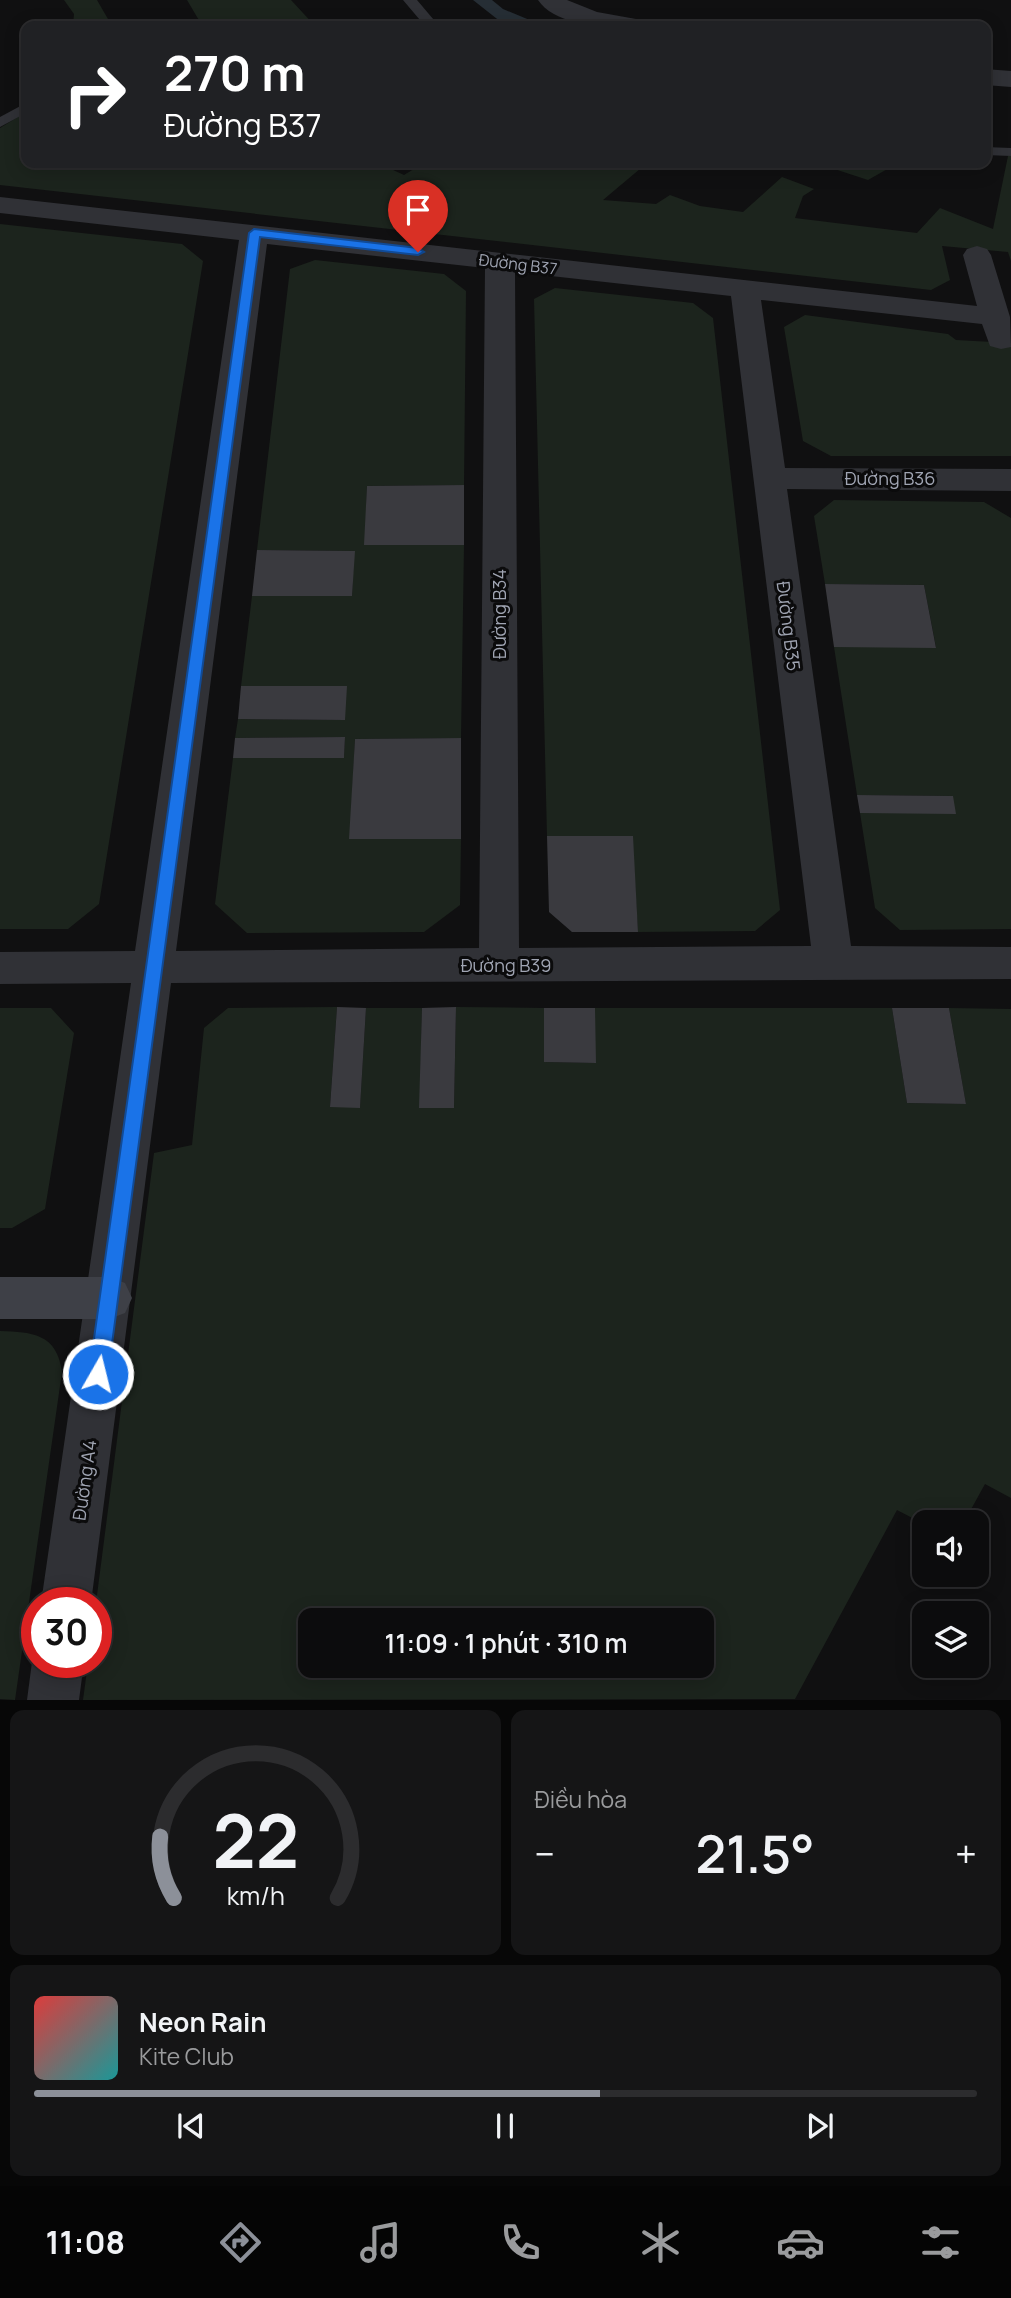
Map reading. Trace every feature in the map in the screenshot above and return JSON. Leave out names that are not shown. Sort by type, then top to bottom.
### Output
[{"type":"street","points":[[550,0],[560,7],[598,21]]},
{"type":"street","points":[[991,77],[1011,79]]},
{"type":"street","name":"Đường B37","points":[[0,205],[744,289],[998,328],[977,255]]},
{"type":"street","name":"Đường A4","points":[[68,1587],[254,233]]},
{"type":"street","name":"Đường B34","points":[[499,965],[500,261]]},
{"type":"street","name":"Đường B35","points":[[744,289],[833,962]]},
{"type":"street","name":"Đường B36","points":[[769,478],[1011,480]]},
{"type":"street","name":"Đường B39","points":[[0,968],[833,962],[1011,964]]},
{"type":"street","points":[[0,1298],[109,1298]]},
{"type":"street","points":[[53,1699],[56,1678]]},
{"type":"lane","points":[[410,0],[428,21]]},
{"type":"lane","points":[[0,124],[21,110]]},
{"type":"lane","points":[[991,151],[1011,152]]},
{"type":"shaded area","points":[[64,0],[97,0],[109,21],[73,21],[74,14]]},
{"type":"shaded area","points":[[187,0],[291,0],[310,21],[199,21]]},
{"type":"shaded area","points":[[473,0],[492,0],[503,9],[532,21],[500,21]]},
{"type":"shaded area","points":[[21,115],[21,168],[389,168],[404,175],[416,168],[641,168],[603,200],[656,204],[670,195],[700,206],[743,212],[782,177],[814,189],[803,196],[795,218],[917,233],[940,208],[993,229],[1008,156],[1011,156],[1011,261],[1008,252],[942,246],[950,280],[931,290],[0,185],[0,128]]},
{"type":"shaded area","points":[[831,168],[889,168],[868,180]]},
{"type":"shaded area","points":[[0,224],[182,244],[203,261],[99,904],[68,929],[0,929]]},
{"type":"shaded area","points":[[315,260],[444,274],[466,291],[464,485],[367,486],[365,545],[464,545],[461,738],[355,739],[350,839],[461,839],[460,905],[424,932],[247,933],[215,904],[233,758],[344,758],[345,737],[235,738],[238,719],[344,720],[346,686],[241,686],[252,596],[352,596],[354,551],[257,550],[290,269]]},
{"type":"shaded area","points":[[555,288],[693,303],[713,318],[780,910],[755,931],[638,932],[632,836],[547,836],[534,299]]},
{"type":"shaded area","points":[[805,315],[948,334],[956,340],[1011,343],[1011,456],[831,456],[803,441],[784,327]]},
{"type":"shaded area","points":[[834,500],[984,502],[1011,518],[1011,929],[900,930],[875,908],[860,813],[955,813],[952,796],[857,795],[834,647],[936,647],[924,585],[825,584],[814,516]]},
{"type":"shaded area","points":[[337,1007],[330,1107],[360,1107],[366,1008],[422,1008],[420,1108],[454,1108],[456,1007],[544,1008],[544,1062],[595,1063],[595,1008],[892,1008],[907,1103],[966,1104],[949,1008],[1011,1009],[1011,1498],[985,1484],[971,1510],[912,1510],[912,1518],[897,1510],[795,1699],[83,1700],[86,1678],[112,1678],[112,1587],[98,1587],[154,1153],[192,1145],[204,1028],[228,1008]]},
{"type":"shaded area","points":[[0,1008],[51,1008],[74,1033],[45,1209],[12,1228],[0,1228]]},
{"type":"shaded area","points":[[0,1331],[23,1332],[42,1338],[55,1350],[62,1372],[31,1587],[21,1587],[21,1658],[15,1700],[0,1699]]},
{"type":"building","points":[[464,485],[464,545],[364,545],[367,486]]},
{"type":"building","points":[[257,550],[355,551],[352,596],[252,596]]},
{"type":"building","points":[[825,584],[924,585],[936,648],[834,647]]},
{"type":"building","points":[[241,686],[347,686],[345,720],[238,719]]},
{"type":"building","points":[[345,737],[344,758],[233,758],[235,738]]},
{"type":"building","points":[[461,738],[461,839],[349,839],[355,739]]},
{"type":"building","points":[[857,795],[953,796],[956,814],[860,813]]},
{"type":"building","points":[[547,836],[633,836],[638,932],[572,932],[549,912]]},
{"type":"building","points":[[337,1007],[366,1008],[360,1108],[330,1107]]},
{"type":"building","points":[[456,1007],[454,1108],[419,1108],[422,1008]]},
{"type":"building","points":[[544,1008],[595,1008],[596,1063],[544,1062]]},
{"type":"building","points":[[892,1008],[949,1008],[966,1104],[907,1103]]},
{"type":"route","points":[[98,1374],[254,233],[418,252]]}]
